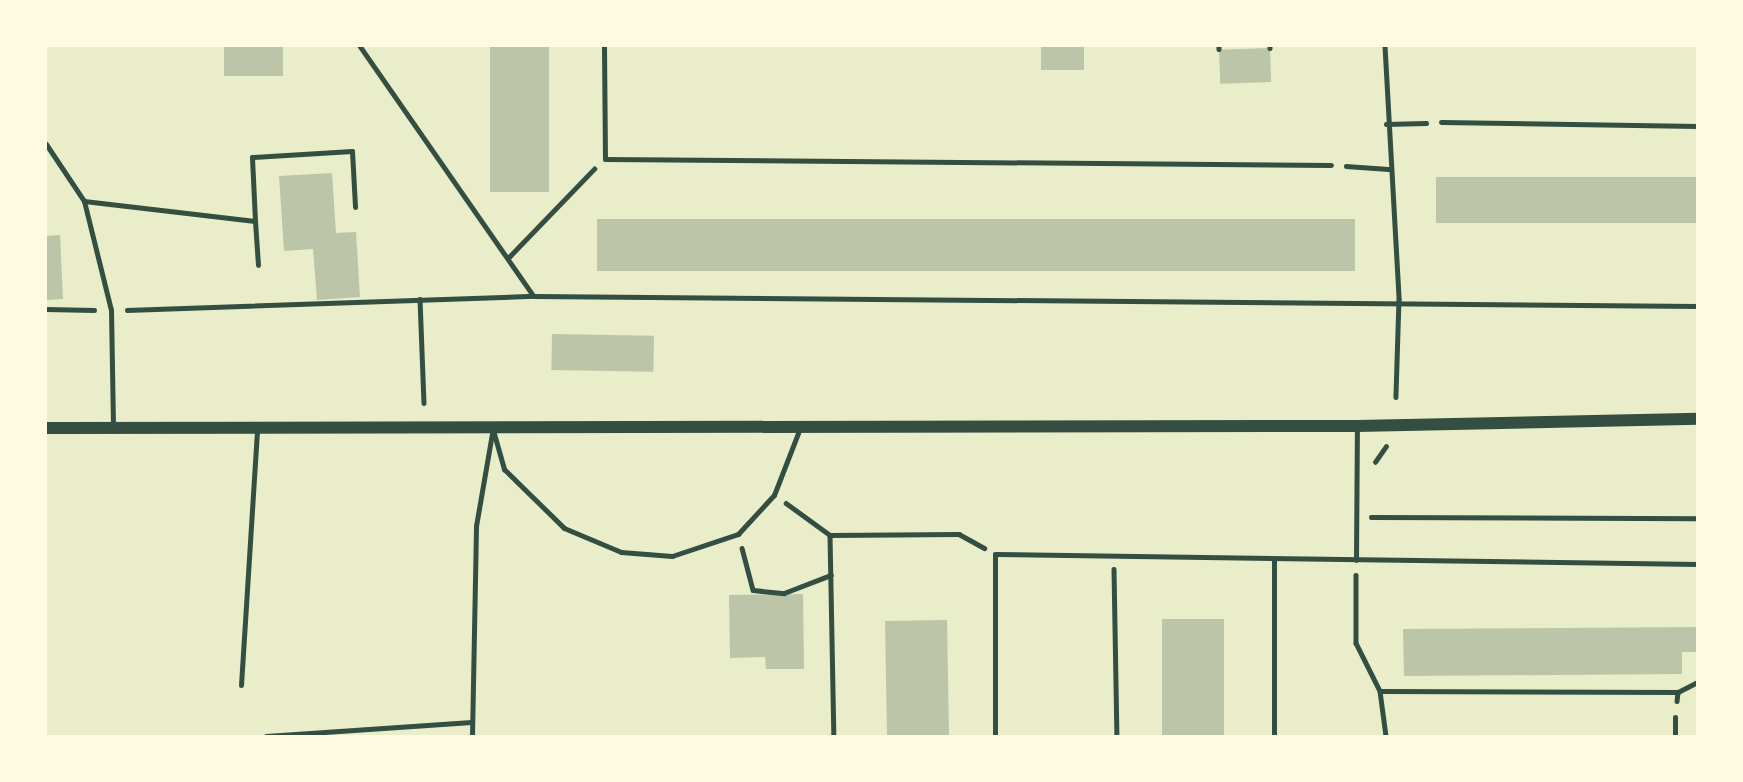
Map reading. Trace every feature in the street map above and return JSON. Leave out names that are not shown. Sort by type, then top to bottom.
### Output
[{"type":"street","points":[[46,428],[493,430],[1357,426],[1698,419]]},
{"type":"lane","points":[[604,46],[605,159],[1331,165]]},
{"type":"lane","points":[[1441,122],[1698,125]]},
{"type":"lane","points":[[46,144],[84,201],[111,310],[113,427]]},
{"type":"lane","points":[[258,265],[252,157],[352,151],[355,207]]},
{"type":"lane","points":[[84,201],[255,221]]},
{"type":"lane","points":[[1356,560],[1357,426]]},
{"type":"lane","points":[[241,685],[257,428]]},
{"type":"lane","points":[[493,430],[504,469],[564,528],[621,552],[672,556],[738,534],[774,495],[800,428]]},
{"type":"lane","points":[[472,737],[476,526],[493,430]]},
{"type":"lane","points":[[995,737],[995,554],[1698,564]]},
{"type":"lane","points":[[1274,559],[1274,737]]},
{"type":"lane","points":[[1675,717],[1675,737]]},
{"type":"lane","points":[[266,737],[472,722]]},
{"type":"path","points":[[360,46],[534,296]]},
{"type":"path","points":[[1385,46],[1388,169],[1399,299],[1396,397]]},
{"type":"path","points":[[1386,124],[1441,122]]},
{"type":"path","points":[[508,258],[605,159]]},
{"type":"path","points":[[1331,165],[1388,169]]},
{"type":"path","points":[[46,309],[111,310],[534,296],[1399,299],[1698,306]]},
{"type":"path","points":[[420,299],[424,403]]},
{"type":"path","points":[[774,495],[830,535],[959,534],[995,554]]},
{"type":"path","points":[[1356,516],[1698,519]]},
{"type":"path","points":[[738,534],[753,590],[784,593],[831,575]]},
{"type":"path","points":[[830,535],[834,737]]},
{"type":"path","points":[[1113,556],[1117,737]]},
{"type":"path","points":[[1356,560],[1356,643],[1380,691],[1386,737]]},
{"type":"path","points":[[1380,691],[1678,692],[1698,682]]},
{"type":"path","points":[[1675,717],[1678,692]]},
{"type":"building","points":[[224,46],[283,46],[283,76],[224,76]]},
{"type":"building","points":[[490,46],[549,46],[549,192],[490,192]]},
{"type":"building","points":[[1041,46],[1084,46],[1084,70],[1041,70]]},
{"type":"building","points":[[1270,48],[1271,82],[1220,84],[1219,50]]},
{"type":"building","points":[[332,173],[336,233],[356,232],[360,297],[317,300],[313,249],[284,251],[279,176]]},
{"type":"building","points":[[1436,177],[1698,177],[1698,223],[1436,223]]},
{"type":"building","points":[[597,219],[1355,219],[1355,271],[597,271]]},
{"type":"building","points":[[60,235],[63,299],[46,300],[46,236]]},
{"type":"building","points":[[552,334],[654,336],[653,372],[551,370]]},
{"type":"building","points":[[803,594],[804,669],[766,669],[765,657],[730,658],[729,595]]},
{"type":"building","points":[[1162,619],[1224,619],[1224,736],[1162,736]]},
{"type":"building","points":[[947,620],[949,736],[887,736],[885,621]]},
{"type":"building","points":[[1698,627],[1698,652],[1682,652],[1682,674],[1404,676],[1403,629]]}]
